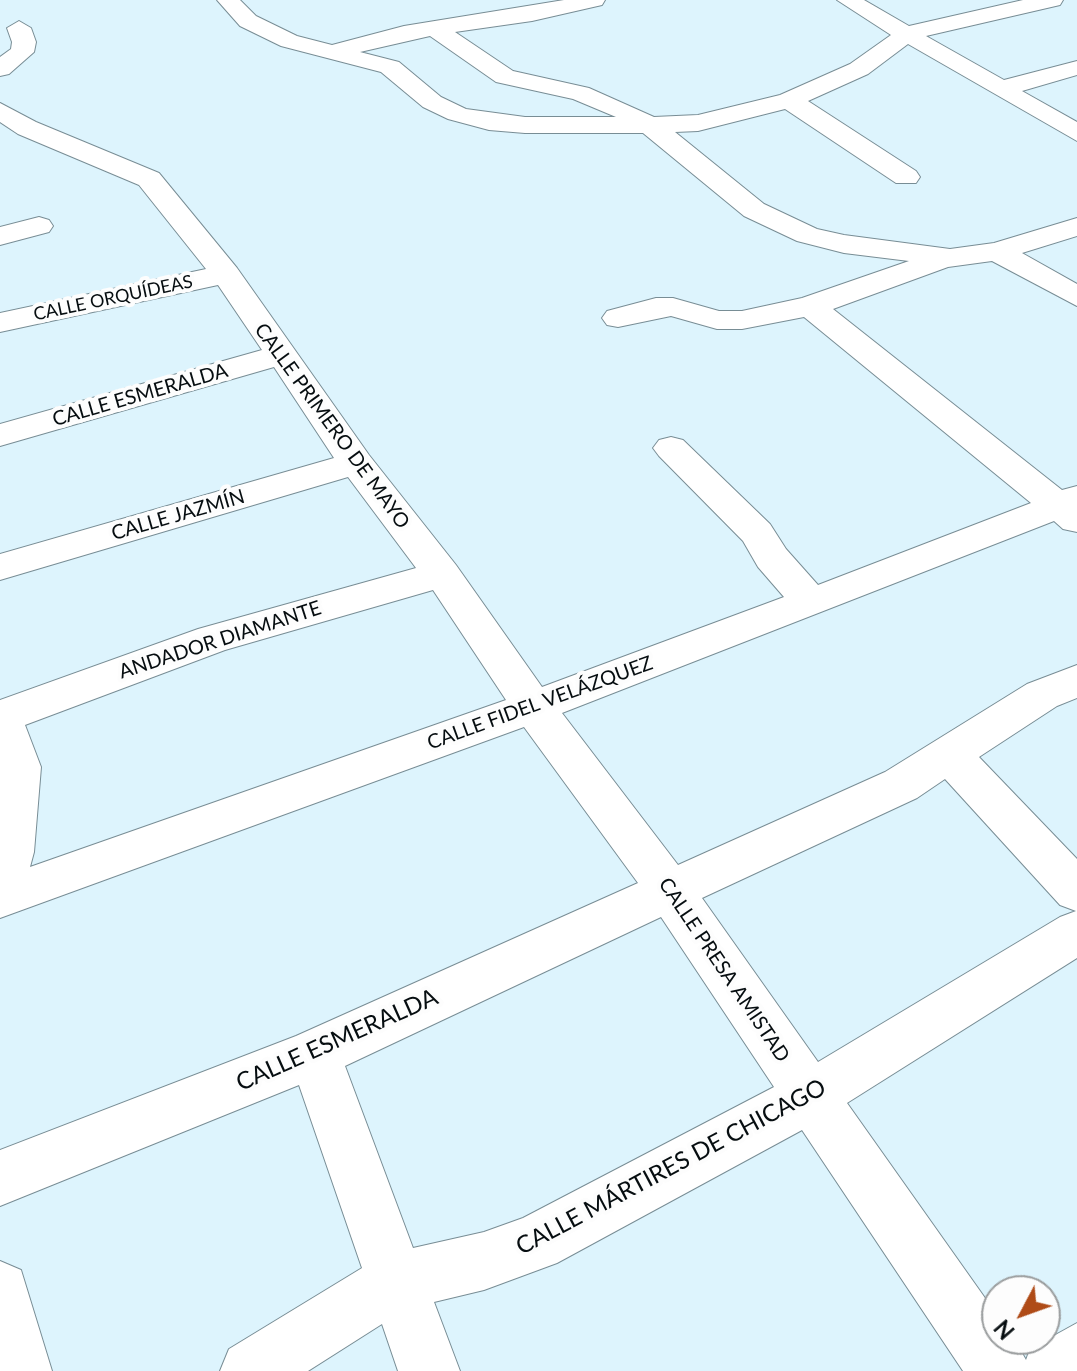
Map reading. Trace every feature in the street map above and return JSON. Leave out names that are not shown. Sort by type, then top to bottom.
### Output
[{"type":"street","points":[[228,0],[248,21],[289,41],[390,67],[432,102],[489,122],[650,125],[698,123],[789,100],[859,69],[908,33],[1052,0]]},
{"type":"street","points":[[337,51],[391,36],[594,0]]},
{"type":"street","points":[[848,0],[1077,133]]},
{"type":"street","points":[[0,69],[22,52],[24,42],[19,28]]},
{"type":"street","points":[[436,30],[505,77],[580,93],[650,125],[709,170],[733,195],[781,224],[844,244],[950,258]]},
{"type":"street","points":[[1003,88],[1077,68]]},
{"type":"street","points":[[789,100],[906,177]]},
{"type":"street","name":"CALLE PRIMERO DE MAYO","points":[[0,111],[68,146],[149,179],[226,274],[356,463],[442,574]]},
{"type":"street","points":[[0,236],[39,226]]},
{"type":"street","points":[[618,318],[656,307],[673,307],[717,320],[742,320],[810,306],[950,258],[997,251],[1077,227]]},
{"type":"street","points":[[997,251],[1077,297]]},
{"type":"street","name":"CALLE ORQUÍDEAS","points":[[0,323],[44,311],[226,274]]},
{"type":"street","points":[[810,306],[1071,508]]},
{"type":"street","name":"CALLE ESMERALDA","points":[[0,435],[280,355]]},
{"type":"street","points":[[671,448],[757,533],[772,558],[810,601]]},
{"type":"street","name":"CALLE JAZMÍN","points":[[0,567],[356,463]]},
{"type":"street","name":"CALLE FIDEL VELÁZQUEZ","points":[[0,898],[533,707],[810,601],[1071,508]]},
{"type":"street","name":"CALLE PRESA AMISTAD","points":[[442,574],[533,707],[669,889],[999,1371]]},
{"type":"street","name":"ANDADOR DIAMANTE","points":[[0,717],[212,639],[442,574]]},
{"type":"street","name":"CALLE ESMERALDA","points":[[0,1178],[314,1054],[901,785],[1042,695],[1077,681]]},
{"type":"street","points":[[0,717],[19,767],[11,852],[0,886]]},
{"type":"street","points":[[948,754],[1077,891]]},
{"type":"street","name":"CALLE MÁRTIRES DE CHICAGO","points":[[251,1371],[397,1281],[484,1261],[536,1242],[810,1097],[1077,932]]},
{"type":"street","points":[[314,1054],[429,1371]]},
{"type":"street","points":[[0,1291],[21,1371]]},
{"type":"street","points":[[1052,1371],[1077,1354]]}]
